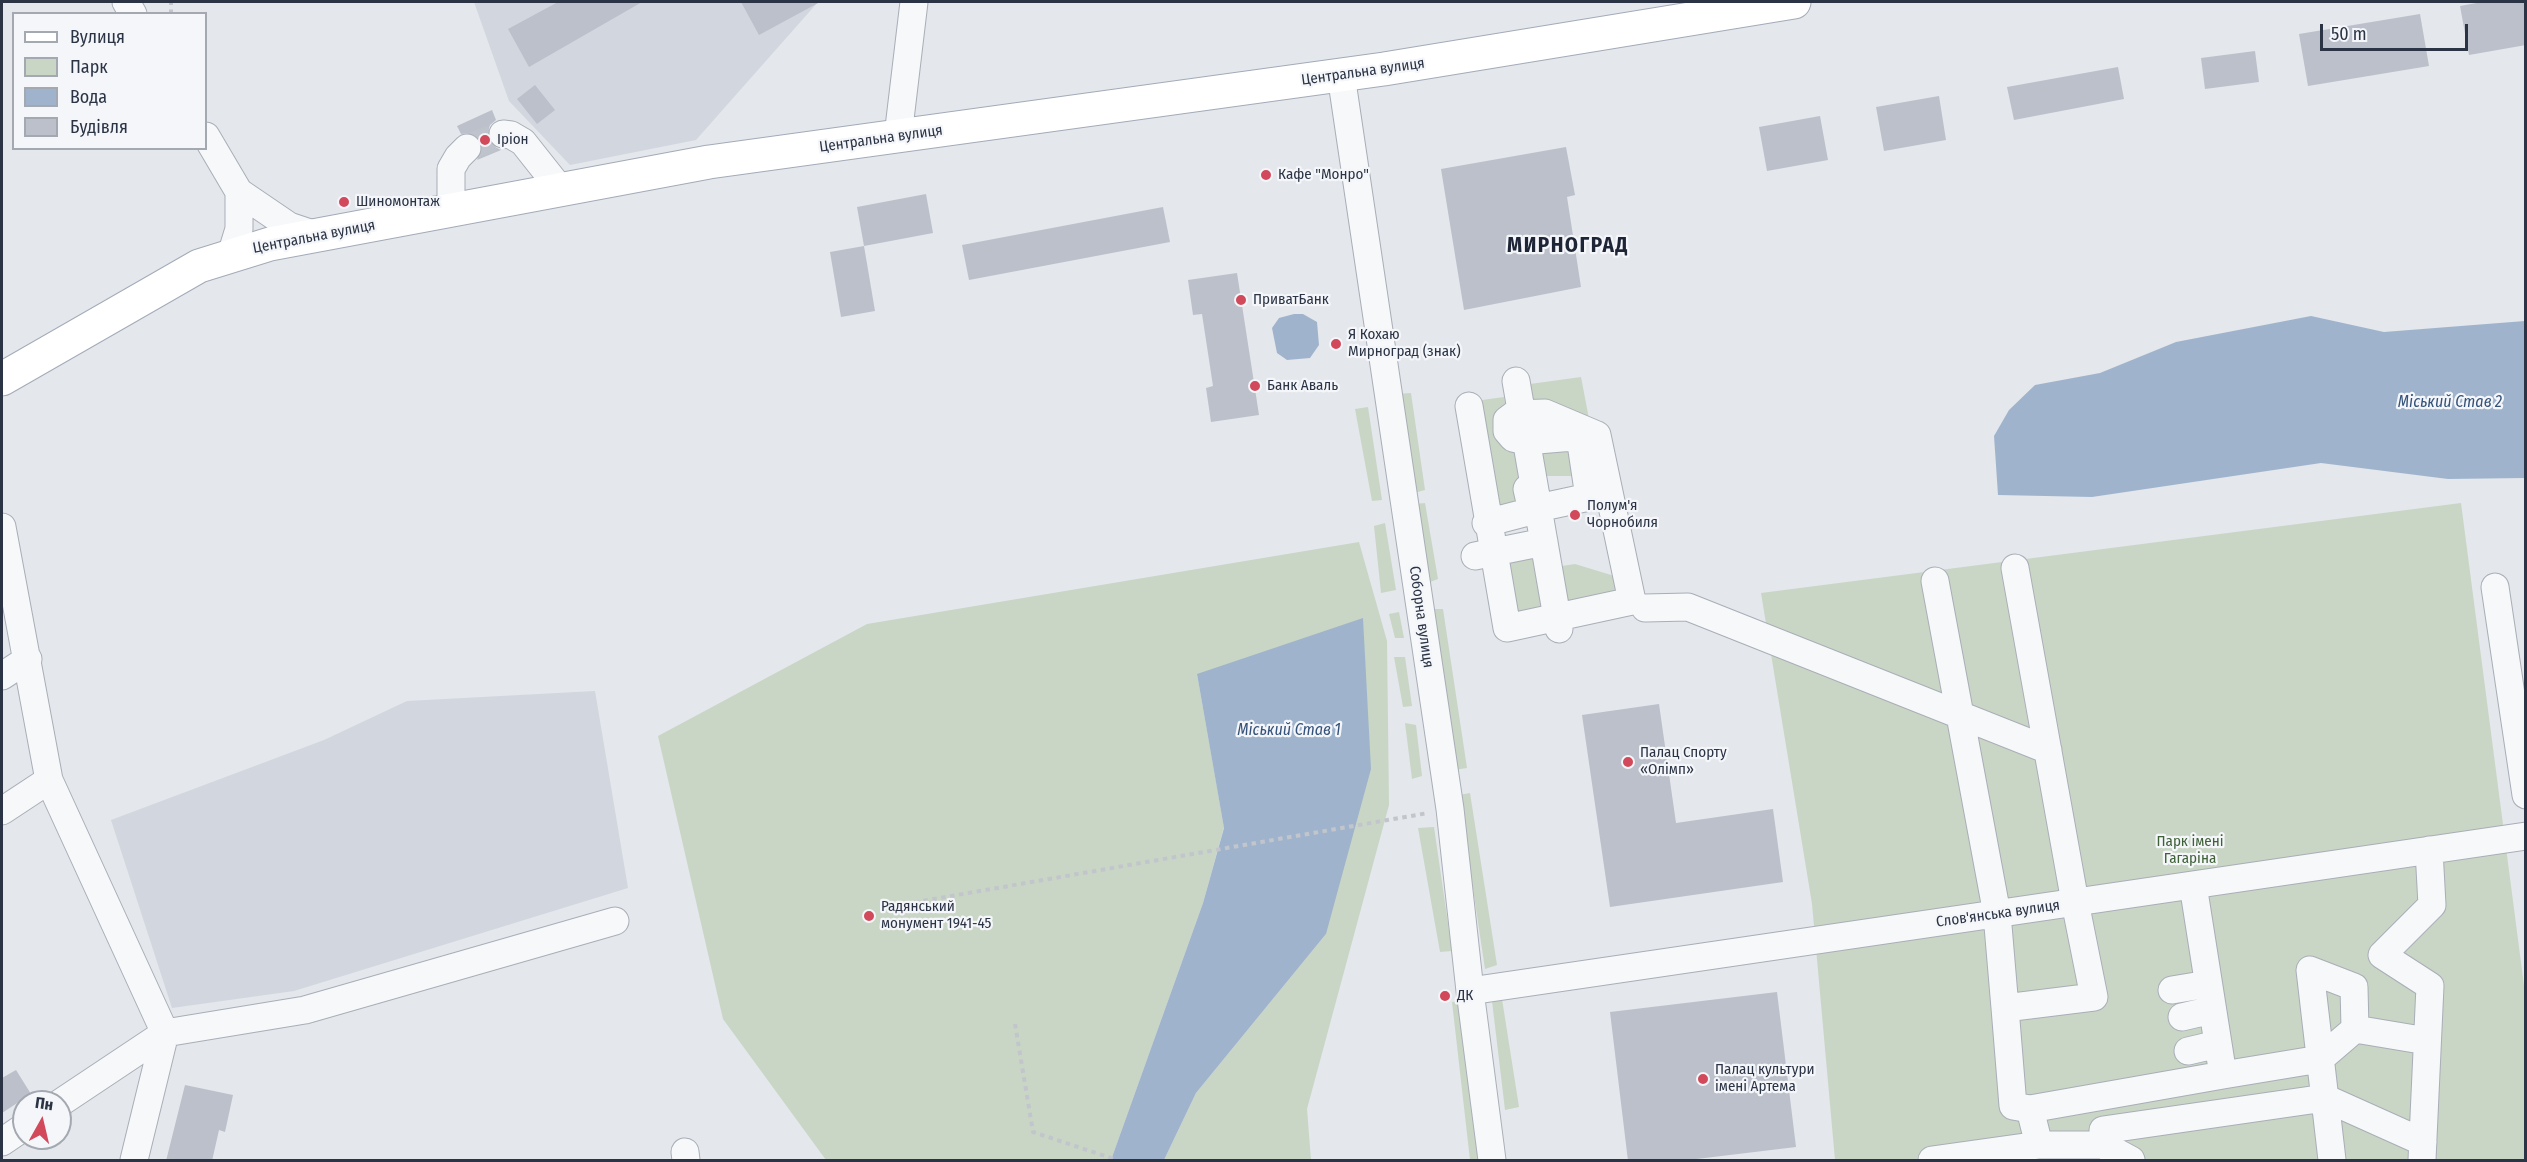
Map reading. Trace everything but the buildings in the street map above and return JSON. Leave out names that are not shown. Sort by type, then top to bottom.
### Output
[{"type":"main road","name":"Центральна вулиця","points":[[2,379],[183,275],[231,255],[270,244],[709,162],[1341,75],[1794,2]]},
{"type":"street","points":[[898,136],[914,2]]},
{"type":"street","name":"Соборна вулиця","points":[[1341,75],[1450,809],[1492,1161]]},
{"type":"street","points":[[503,134],[511,135],[524,142],[561,190]]},
{"type":"street","points":[[207,138],[239,192],[289,226],[319,236]]},
{"type":"street","points":[[451,211],[452,170],[458,157],[467,148]]},
{"type":"street","points":[[231,255],[239,229],[239,192]]},
{"type":"street","points":[[1516,381],[1559,629]]},
{"type":"street","points":[[1469,406],[1507,628],[1632,601],[1599,494],[1588,436],[1545,413],[1515,414],[1507,420],[1507,431],[1514,438],[1526,441]]},
{"type":"street","points":[[1486,523],[1532,511],[1525,477],[1531,470]]},
{"type":"street","points":[[1538,507],[1599,494]]},
{"type":"street","points":[[2,527],[49,780],[165,1033],[134,1161]]},
{"type":"street","points":[[1475,556],[1544,542]]},
{"type":"street","points":[[2005,1008],[2094,997],[2015,568]]},
{"type":"street","points":[[1935,581],[1997,914],[2013,1106],[2030,1109],[2320,1059],[2355,1029]]},
{"type":"street","points":[[2495,587],[2526,795]]},
{"type":"street","points":[[1645,608],[1688,608],[2048,750]]},
{"type":"street","points":[[2,676],[28,659]]},
{"type":"street","points":[[2,811],[49,780]]},
{"type":"street","name":"Слов'янська вулиця","points":[[1470,991],[2526,836]]},
{"type":"street","points":[[1932,1161],[1988,1156],[2039,1145],[2103,1137],[2325,1098],[2422,1151],[2430,986],[2382,955],[2432,905],[2429,850]]},
{"type":"street","points":[[2193,885],[2223,1075]]},
{"type":"street","points":[[72,1095],[165,1033],[305,1010],[615,921]]},
{"type":"street","points":[[2332,1161],[2310,970],[2354,987],[2355,1029]]},
{"type":"street","points":[[2172,990],[2210,997]]},
{"type":"street","points":[[2182,1017],[2210,997]]},
{"type":"street","points":[[2355,1029],[2427,1041]]},
{"type":"street","points":[[2188,1050],[2218,1044]]},
{"type":"street","points":[[2103,1096],[2103,1137],[2131,1161]]},
{"type":"street","points":[[2030,1109],[2039,1145]]},
{"type":"path","points":[[888,907],[1450,809]]},
{"type":"path","points":[[1015,1024],[1033,1132],[1117,1161]]},
{"type":"shaded area","points":[[474,2],[818,2],[696,140],[570,165],[509,101]]},
{"type":"shaded area","points":[[595,691],[628,888],[294,991],[172,1008],[111,820],[324,740],[407,701]]},
{"type":"green space","points":[[1581,377],[1590,424],[1533,405],[1530,384]]},
{"type":"green space","points":[[1411,393],[1425,490],[1414,493],[1396,394]]},
{"type":"green space","points":[[1504,397],[1525,506],[1492,508],[1475,401]]},
{"type":"green space","points":[[1368,407],[1382,500],[1372,501],[1355,409]]},
{"type":"green space","points":[[1577,444],[1581,476],[1538,476],[1535,450]]},
{"type":"green space","points":[[1425,503],[1438,579],[1425,584],[1415,504]]},
{"type":"green space","name":"Парк імені Гагаріна","points":[[2461,503],[2525,993],[2525,1160],[1835,1160],[1812,904],[1761,593]]},
{"type":"green space","points":[[1385,523],[1396,590],[1381,593],[1374,526]]},
{"type":"green space","points":[[1359,542],[1387,641],[1389,805],[1307,1109],[1311,1160],[1164,1160],[1196,1093],[1326,934],[1197,674],[1224,827],[1203,903],[1111,1160],[826,1160],[723,1019],[658,736],[867,624]]},
{"type":"green space","points":[[1537,551],[1547,606],[1513,615],[1502,560]]},
{"type":"green space","points":[[1575,564],[1621,578],[1619,596],[1558,608],[1555,567]]},
{"type":"green space","points":[[1428,609],[1443,609],[1467,768],[1454,770]]},
{"type":"green space","points":[[1399,612],[1404,638],[1395,638],[1389,614]]},
{"type":"green space","points":[[1394,657],[1405,657],[1412,706],[1403,707]]},
{"type":"green space","points":[[1405,723],[1416,725],[1422,776],[1412,779]]},
{"type":"green space","points":[[1470,793],[1497,965],[1485,969],[1459,795]]},
{"type":"green space","points":[[1434,827],[1452,951],[1440,952],[1418,828]]},
{"type":"green space","points":[[1502,999],[1519,1107],[1505,1110],[1492,1001]]},
{"type":"green space","points":[[1460,1001],[1482,1160],[1470,1160],[1452,1002]]},
{"type":"water","points":[[1303,314],[1317,322],[1319,345],[1310,358],[1287,360],[1277,353],[1272,328],[1279,318]]},
{"type":"water","name":"Міський Став 2","points":[[2311,316],[2384,332],[2525,321],[2525,478],[2448,479],[2321,463],[2092,497],[1998,495],[1994,436],[2009,410],[2035,385],[2100,373],[2176,342]]},
{"type":"water","name":"Міський Став 1","points":[[1363,618],[1371,769],[1326,934],[1196,1093],[1164,1160],[1111,1160],[1203,903],[1224,828],[1197,674]]},
{"type":"tunnel","points":[[467,148],[503,134]]},
{"type":"place","name":"Іріон","points":[[485,140]]},
{"type":"place","name":"Кафе \"Монро\"","points":[[1266,175]]},
{"type":"place","name":"Шиномонтаж","points":[[344,202]]},
{"type":"place","name":"ПриватБанк","points":[[1241,300]]},
{"type":"place","name":"Я Кохаю Мирноград (знак)","points":[[1336,344]]},
{"type":"place","name":"Банк Аваль","points":[[1255,386]]},
{"type":"place","name":"Полум'я Чорнобиля","points":[[1575,515]]},
{"type":"place","name":"Палац Спорту «Олімп»","points":[[1628,762]]},
{"type":"place","name":"Радянський монумент 1941-45","points":[[869,916]]},
{"type":"place","name":"ДК","points":[[1445,996]]},
{"type":"place","name":"Палац культури імені Артема","points":[[1703,1079]]},
{"type":"district","name":"МИРНОГРАД","points":[[1568,246]]}]
